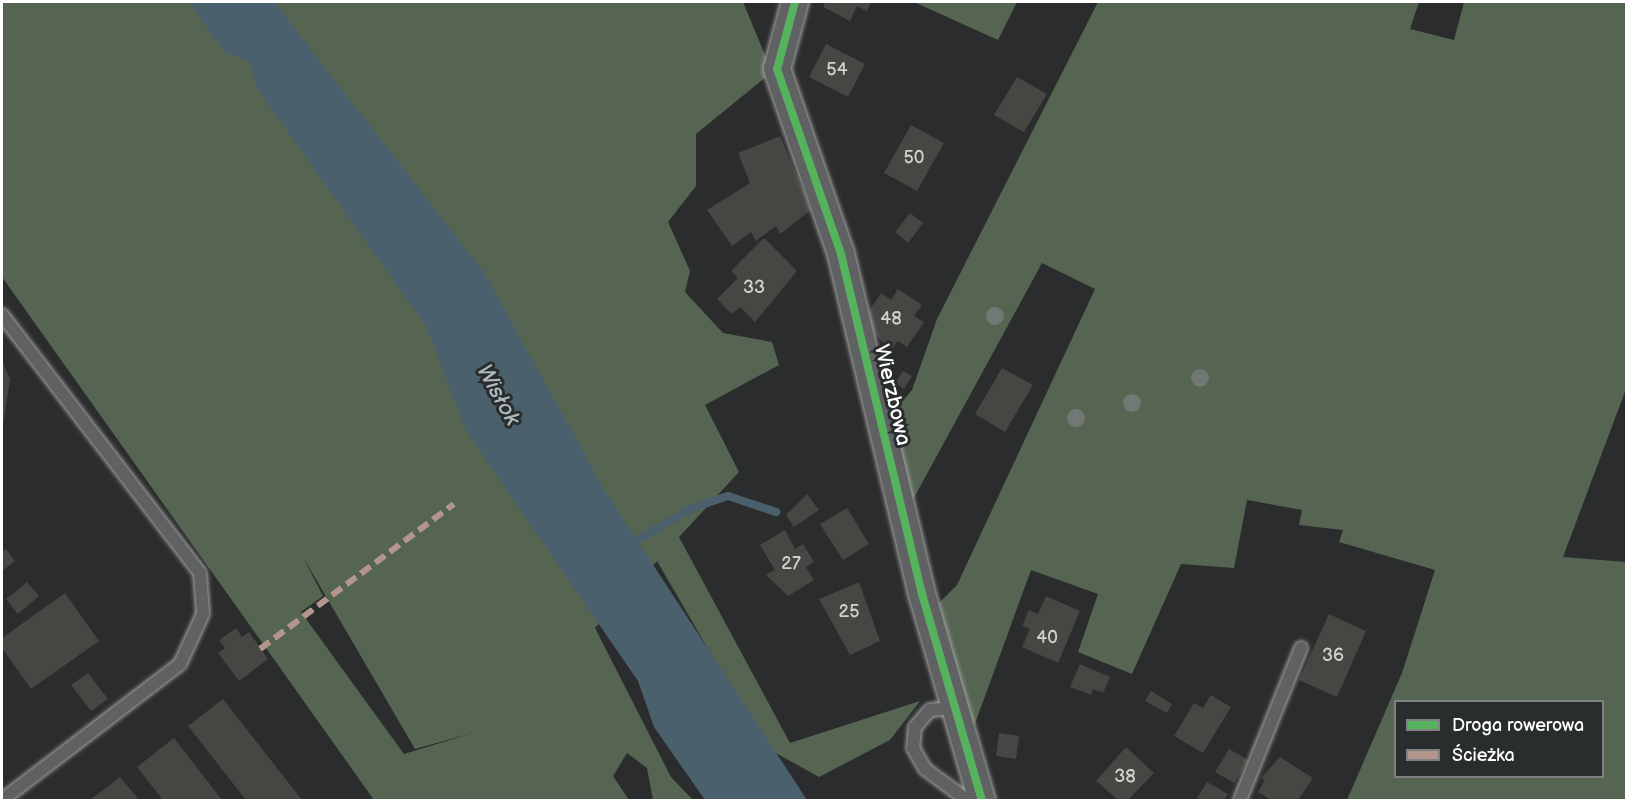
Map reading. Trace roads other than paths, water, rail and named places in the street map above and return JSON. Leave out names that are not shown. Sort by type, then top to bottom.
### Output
[{"type":"street","name":"Wierzbowa","points":[[795,2],[777,69],[841,254],[954,708],[982,801]]},
{"type":"lane","points":[[2,315],[200,573],[203,614],[180,664],[2,800]]},
{"type":"lane","points":[[1240,801],[1301,648]]},
{"type":"lane","points":[[954,708],[930,710],[915,727],[913,748],[925,770],[967,801]]},
{"type":"water","name":"Wisłok","points":[[189,2],[274,2],[483,271],[608,496],[807,800],[705,800],[654,727],[638,681],[466,431],[426,326],[258,90],[248,61],[224,52]]},
{"type":"waterway","points":[[631,544],[690,509],[728,496],[776,512]]}]
